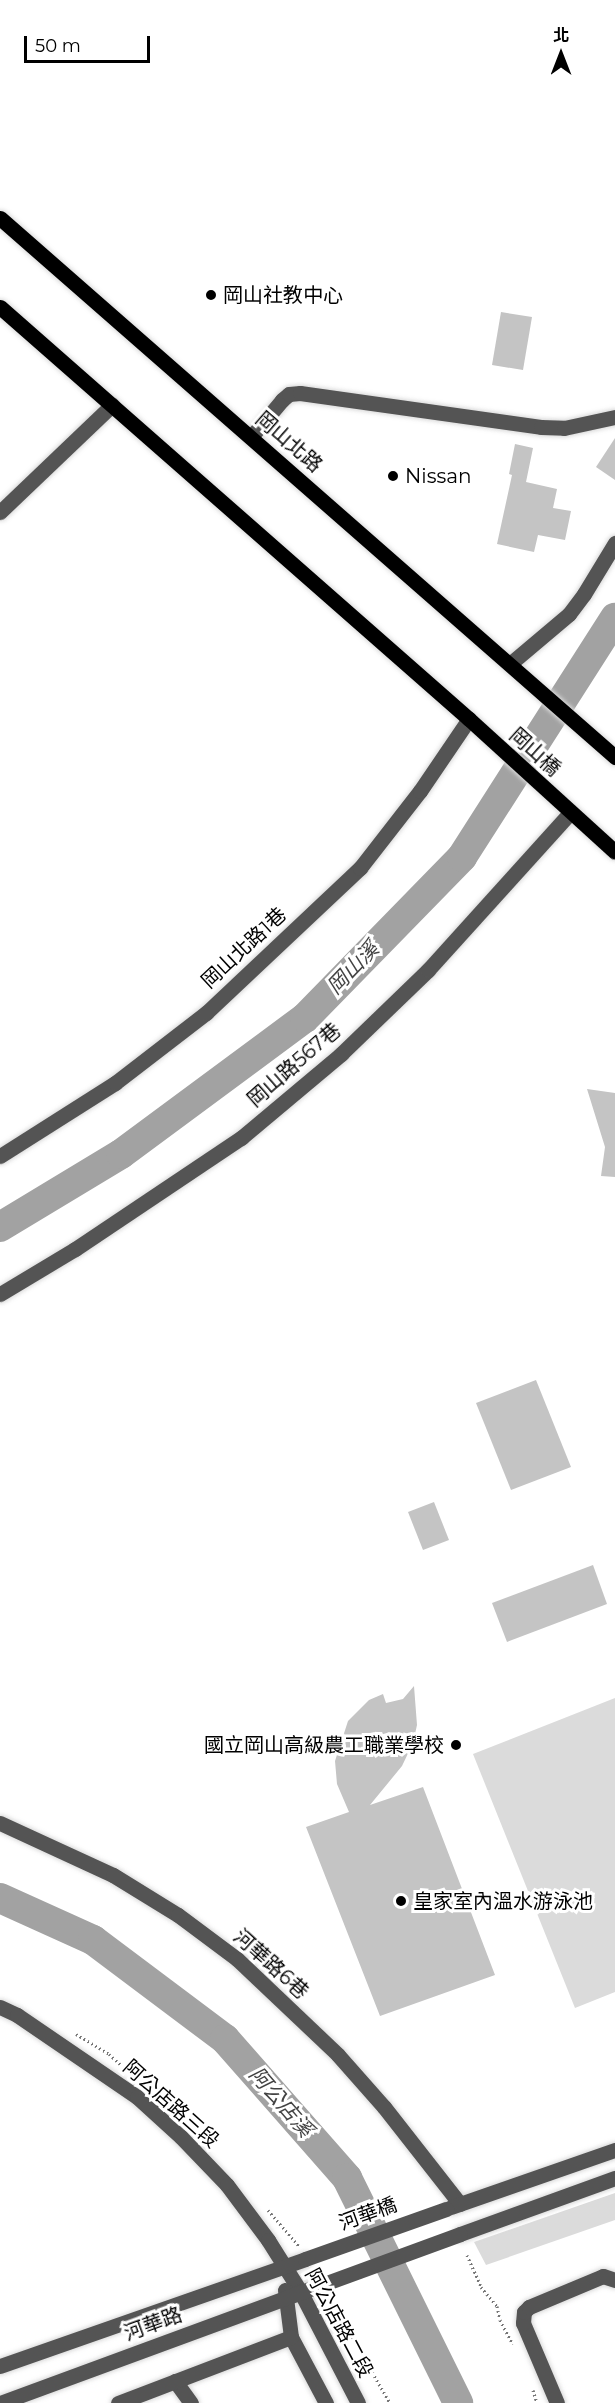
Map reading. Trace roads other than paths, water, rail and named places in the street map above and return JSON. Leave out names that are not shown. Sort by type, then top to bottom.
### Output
[{"type":"main road","name":"岡山北路","points":[[0,218],[511,663],[615,757]]},
{"type":"main road","points":[[0,307],[469,719]]},
{"type":"main road","name":"岡山橋","points":[[469,719],[480,732],[615,852]]},
{"type":"street","points":[[251,437],[282,400],[289,394],[300,393],[541,427],[564,428],[615,417]]},
{"type":"street","points":[[0,512],[112,405]]},
{"type":"street","points":[[511,663],[569,614],[615,543]]},
{"type":"street","name":"岡山北路1巷","points":[[0,1156],[115,1083],[206,1013],[360,868],[420,791],[469,719]]},
{"type":"street","name":"岡山路567巷","points":[[0,1294],[75,1249],[241,1138],[341,1054],[428,970],[566,809]]},
{"type":"street","name":"河華路6巷","points":[[0,1823],[113,1875],[178,1915],[237,1959],[338,2055],[384,2107],[453,2206]]},
{"type":"street","name":"阿公店路三段","points":[[0,2007],[17,2015],[86,2060],[144,2103],[226,2185],[268,2240],[284,2266]]},
{"type":"street","points":[[453,2206],[615,2150]]},
{"type":"street","name":"河華路","points":[[0,2403],[300,2291],[615,2178]]},
{"type":"street","name":"河華橋","points":[[305,2259],[453,2206]]},
{"type":"street","name":"河華路","points":[[0,2366],[305,2259]]},
{"type":"street","name":"阿公店路二段","points":[[284,2266],[300,2291],[358,2403]]},
{"type":"street","name":"阿公店路二段","points":[[284,2266],[285,2298],[291,2337],[326,2403]]},
{"type":"street","points":[[557,2403],[523,2323],[524,2312],[529,2307],[603,2276],[615,2280]]},
{"type":"street","points":[[118,2403],[291,2337]]},
{"type":"street","points":[[175,2381],[191,2403]]},
{"type":"waterway","name":"岡山溪","points":[[0,1227],[121,1154],[305,1018],[462,857],[615,618]]},
{"type":"waterway","name":"阿公店溪","points":[[0,1898],[93,1940],[225,2039],[347,2178],[458,2403]]},
{"type":"place","name":"岡山社教中心","points":[[211,295]]},
{"type":"place","name":"Nissan","points":[[393,476]]},
{"type":"place","name":"國立岡山高級農工職業學校","points":[[456,1745]]},
{"type":"place","name":"皇家室內溫水游泳池","points":[[401,1901]]}]
